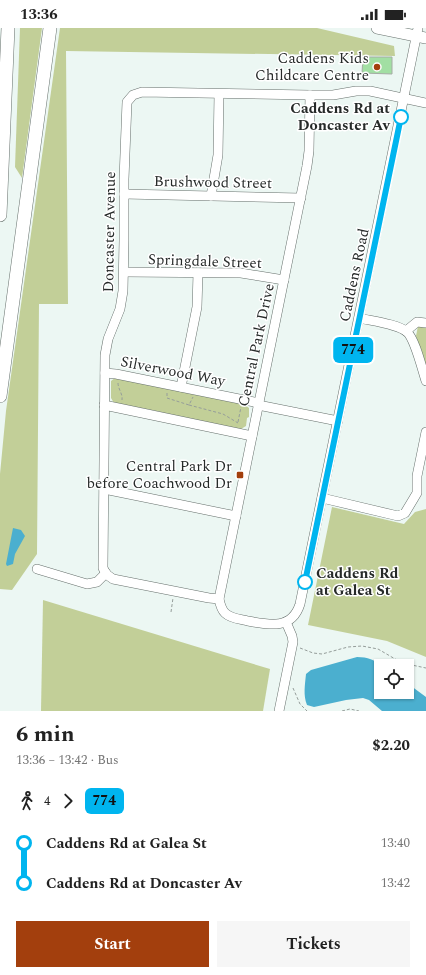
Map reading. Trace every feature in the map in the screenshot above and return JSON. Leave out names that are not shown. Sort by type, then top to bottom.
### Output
[{"type":"highway","points":[[0,215],[8,28]]},
{"type":"highway","points":[[0,396],[50,28]]},
{"type":"main road","points":[[377,28],[420,34]]},
{"type":"street","name":"Caddens Road","points":[[288,620],[297,612],[300,604],[405,98],[420,34]]},
{"type":"street","name":"Doncaster Avenue","points":[[106,573],[103,564],[106,348],[121,304],[124,272],[124,194],[127,102],[136,93],[142,92],[333,95],[365,90],[426,102]]},
{"type":"street","points":[[211,196],[218,155],[219,94]]},
{"type":"street","name":"Central Park Drive","points":[[219,599],[309,156],[310,95]]},
{"type":"street","name":"Brushwood Street","points":[[124,194],[301,198]]},
{"type":"street","name":"Springdale Street","points":[[124,272],[247,274],[284,280]]},
{"type":"street","points":[[181,387],[196,312],[198,273]]},
{"type":"street","points":[[359,318],[398,327],[406,331],[413,340],[426,381]]},
{"type":"street","points":[[406,331],[417,322],[426,323]]},
{"type":"street","name":"Silverwood Way","points":[[105,373],[181,387],[338,421]]},
{"type":"street","points":[[104,406],[252,436]]},
{"type":"street","points":[[322,498],[401,516],[410,507],[417,493],[417,476],[426,432]]},
{"type":"street","points":[[104,489],[236,516]]},
{"type":"street","points":[[37,569],[87,584],[97,582],[106,573],[110,577],[117,579],[219,599],[223,611],[233,618],[271,625],[278,625],[288,620],[292,636],[292,646],[279,711]]},
{"type":"path","points":[[118,382],[118,387],[122,396],[121,401]]},
{"type":"path","points":[[190,404],[195,391]]},
{"type":"path","points":[[166,392],[167,398],[223,414],[238,423],[243,401]]},
{"type":"path","points":[[170,612],[174,595]]},
{"type":"path","points":[[292,646],[313,653],[322,654],[348,647],[362,646],[378,649],[402,663],[426,668]]},
{"type":"path","points":[[284,684],[294,689],[300,704],[307,711]]},
{"type":"path","points":[[342,711],[350,709],[359,711]]},
{"type":"green space","points":[[20,28],[42,28],[22,178],[15,167]]},
{"type":"green space","points":[[60,28],[317,28],[394,46],[395,56],[66,51],[68,304],[39,304],[37,554],[12,590],[0,589],[0,474],[6,411]]},
{"type":"green space","points":[[418,326],[426,328],[426,367],[416,336]]},
{"type":"green space","points":[[115,378],[244,404],[249,408],[249,417],[247,418],[246,426],[241,429],[196,420],[163,416],[161,412],[114,403],[111,398],[111,381]]},
{"type":"green space","points":[[332,507],[404,524],[415,512],[426,509],[426,657],[387,641],[308,625]]},
{"type":"green space","points":[[43,600],[270,669],[263,711],[41,711]]},
{"type":"water","points":[[13,528],[21,530],[25,536],[15,554],[13,564],[7,566],[6,564]]},
{"type":"water","points":[[357,657],[371,659],[374,660],[374,699],[414,699],[414,688],[426,697],[426,711],[382,711],[369,700],[363,698],[314,707],[307,705],[305,694],[306,674],[311,670]]},
{"type":"building","name":"Caddens Kids Childcare Centre","points":[[363,57],[392,57],[392,74],[362,73]]},
{"type":"bus line","name":"774","points":[[305,582],[401,117]]},
{"type":"place","name":"Caddens Kids Childcare Centre","points":[[377,67]]},
{"type":"place","name":"Caddens Rd at Doncaster Av","points":[[401,117]]},
{"type":"place","name":"Central Park Dr before Coachwood Dr","points":[[240,475]]},
{"type":"place","name":"Caddens Rd at Galea St","points":[[305,582]]}]
